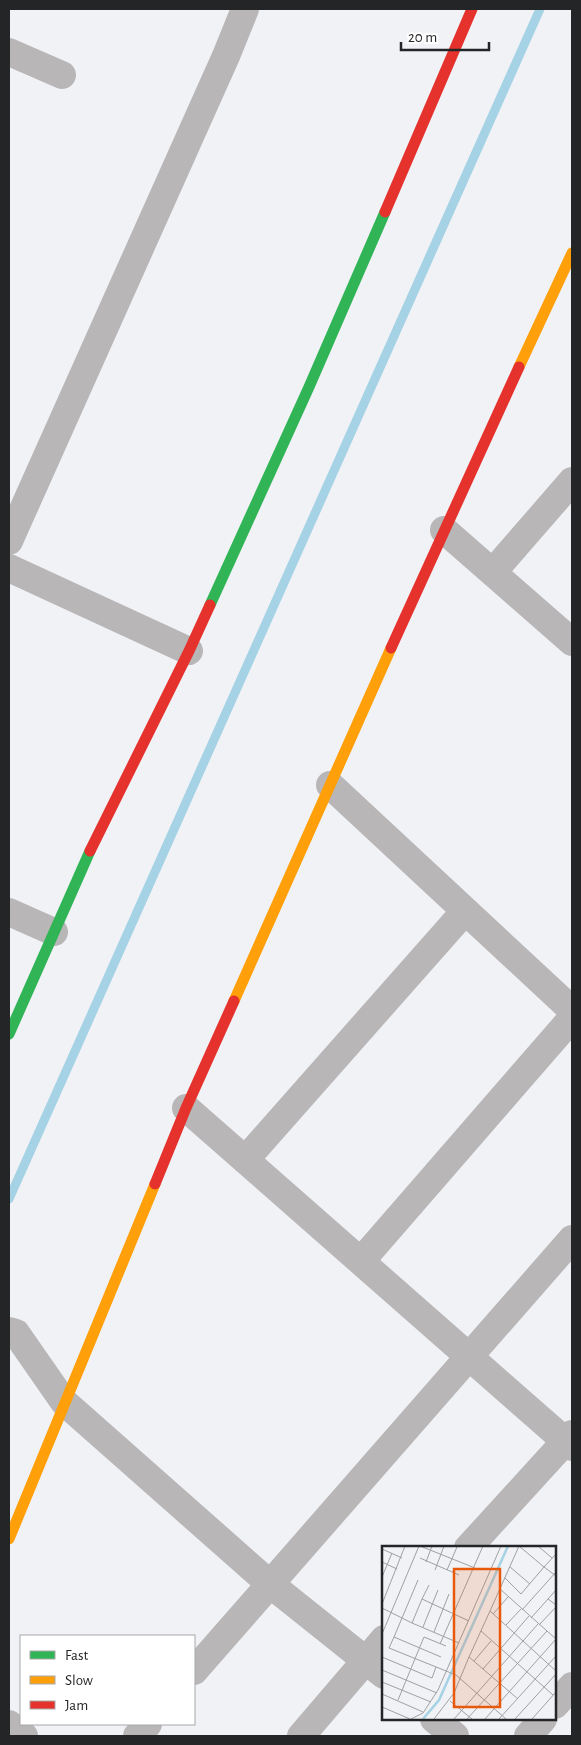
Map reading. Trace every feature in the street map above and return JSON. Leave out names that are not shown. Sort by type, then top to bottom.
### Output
[{"type":"street","points":[[9,541],[214,83],[245,9]]},
{"type":"street","points":[[9,1034],[82,867],[189,651],[309,387],[472,9]]},
{"type":"street","points":[[9,52],[62,75]]},
{"type":"street","points":[[9,1539],[186,1108],[444,530],[572,253]]},
{"type":"street","points":[[493,572],[572,481]]},
{"type":"street","points":[[444,530],[572,642]]},
{"type":"street","points":[[9,568],[189,651]]},
{"type":"street","points":[[330,785],[572,1010]]},
{"type":"street","points":[[245,1160],[465,911]]},
{"type":"street","points":[[9,912],[54,932]]},
{"type":"street","points":[[361,1261],[572,1018]]},
{"type":"street","points":[[186,1108],[570,1441],[470,1546]]},
{"type":"street","points":[[195,1670],[572,1239]]},
{"type":"street","points":[[12,1332],[64,1402],[270,1584],[374,1667]]},
{"type":"street","points":[[301,1736],[374,1667],[382,1645]]},
{"type":"street","points":[[556,1705],[572,1686]]},
{"type":"street","points":[[435,1720],[455,1736]]},
{"type":"street","points":[[528,1736],[542,1720]]},
{"type":"street","points":[[9,1724],[24,1736]]},
{"type":"street","points":[[137,1736],[147,1725]]},
{"type":"waterway","points":[[9,1199],[540,9]]},
{"type":"traffic: fast","points":[[210,605],[309,387],[385,212]]},
{"type":"traffic: fast","points":[[9,1034],[90,851]]},
{"type":"traffic: slow","points":[[519,367],[572,253]]},
{"type":"traffic: slow","points":[[234,1001],[391,648]]},
{"type":"traffic: slow","points":[[9,1539],[155,1184]]},
{"type":"traffic: jam","points":[[385,212],[472,9]]},
{"type":"traffic: jam","points":[[391,648],[519,367]]},
{"type":"traffic: jam","points":[[90,851],[210,605]]},
{"type":"traffic: jam","points":[[155,1184],[186,1108],[234,1001]]}]
